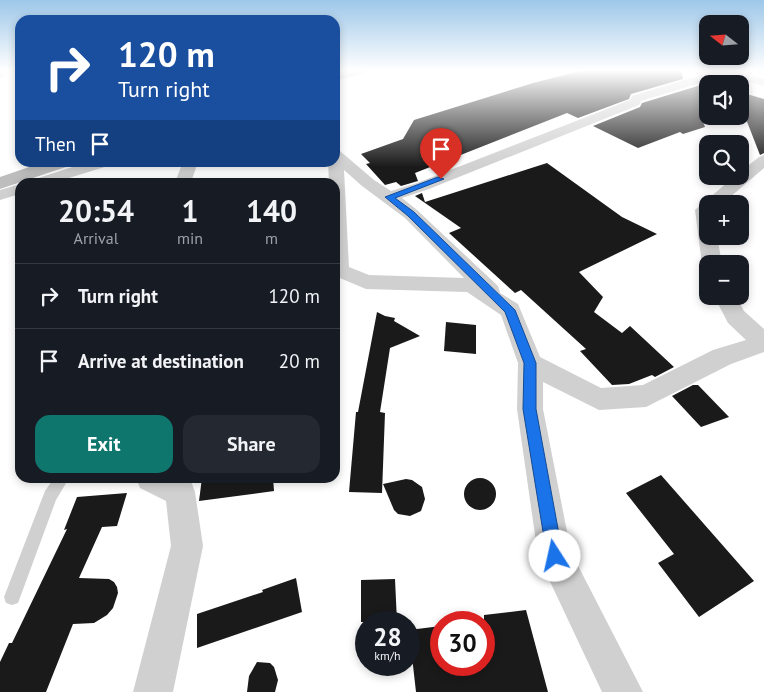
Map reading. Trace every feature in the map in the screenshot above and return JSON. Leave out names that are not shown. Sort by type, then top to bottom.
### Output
[{"type":"main road","points":[[0,183],[48,167]]},
{"type":"street","points":[[389,197],[423,186],[634,102]]},
{"type":"street","points":[[340,159],[368,183],[411,214],[510,310],[530,363],[530,409],[555,556],[623,692]]},
{"type":"street","points":[[749,172],[764,160]]},
{"type":"street","points":[[54,178],[90,167]]},
{"type":"street","points":[[749,176],[764,183]]},
{"type":"street","points":[[722,195],[733,185]]},
{"type":"street","points":[[0,195],[15,190]]},
{"type":"street","points":[[340,270],[366,282],[472,285],[510,310]]},
{"type":"street","points":[[530,363],[599,400],[646,396],[722,357],[764,343],[736,317],[730,305]]},
{"type":"street","points":[[153,692],[187,546],[180,492],[161,483]]},
{"type":"lane","points":[[12,597],[50,496],[59,483]]},
{"type":"building","points":[[471,102],[620,102],[578,118],[567,113],[415,173],[418,181],[401,186],[396,182],[385,185],[366,164],[370,163],[361,154],[403,139],[414,120]]},
{"type":"building","points":[[644,102],[699,102],[699,125],[704,125],[705,127],[683,134],[680,132],[638,148],[593,126],[640,107]]},
{"type":"building","points":[[749,102],[764,102],[764,153],[760,155],[748,125]]},
{"type":"building","points":[[547,163],[622,217],[657,234],[579,272],[603,297],[594,312],[622,333],[630,326],[674,367],[655,377],[652,375],[629,384],[612,385],[580,351],[586,349],[521,290],[515,293],[449,233],[461,228],[415,196],[422,193],[425,202]]},
{"type":"building","points":[[377,312],[395,318],[394,321],[420,336],[390,348],[380,412],[385,413],[382,493],[349,492],[356,412],[358,412]]},
{"type":"building","points":[[446,322],[476,325],[476,354],[444,351]]},
{"type":"building","points":[[693,385],[698,385],[729,417],[701,427],[672,396]]},
{"type":"building","points":[[661,475],[754,581],[699,617],[658,563],[674,554],[626,493]]},
{"type":"building","points":[[480,478],[491,483],[496,494],[491,505],[480,510],[469,505],[464,494],[469,483]]},
{"type":"building","points":[[406,479],[412,480],[422,487],[425,499],[421,511],[410,516],[398,514],[394,510],[383,484]]},
{"type":"building","points":[[201,483],[273,483],[274,491],[199,501]]},
{"type":"building","points":[[127,493],[117,526],[102,527],[79,578],[109,579],[114,582],[118,593],[113,608],[107,615],[94,623],[73,624],[46,692],[0,692],[0,662],[9,643],[12,643],[67,529],[64,530],[77,497]]},
{"type":"building","points":[[296,578],[302,612],[197,648],[197,614],[263,592],[262,590]]},
{"type":"building","points":[[395,579],[396,611],[361,611],[361,580]]},
{"type":"building","points":[[526,610],[548,692],[416,692],[414,676],[420,676],[420,629],[430,627],[430,676],[495,676],[495,614]]},
{"type":"building","points":[[257,662],[270,663],[274,667],[278,680],[275,692],[247,692],[249,676]]},
{"type":"route","points":[[441,179],[389,197],[411,214],[510,310],[530,363],[530,409],[555,556]]}]
